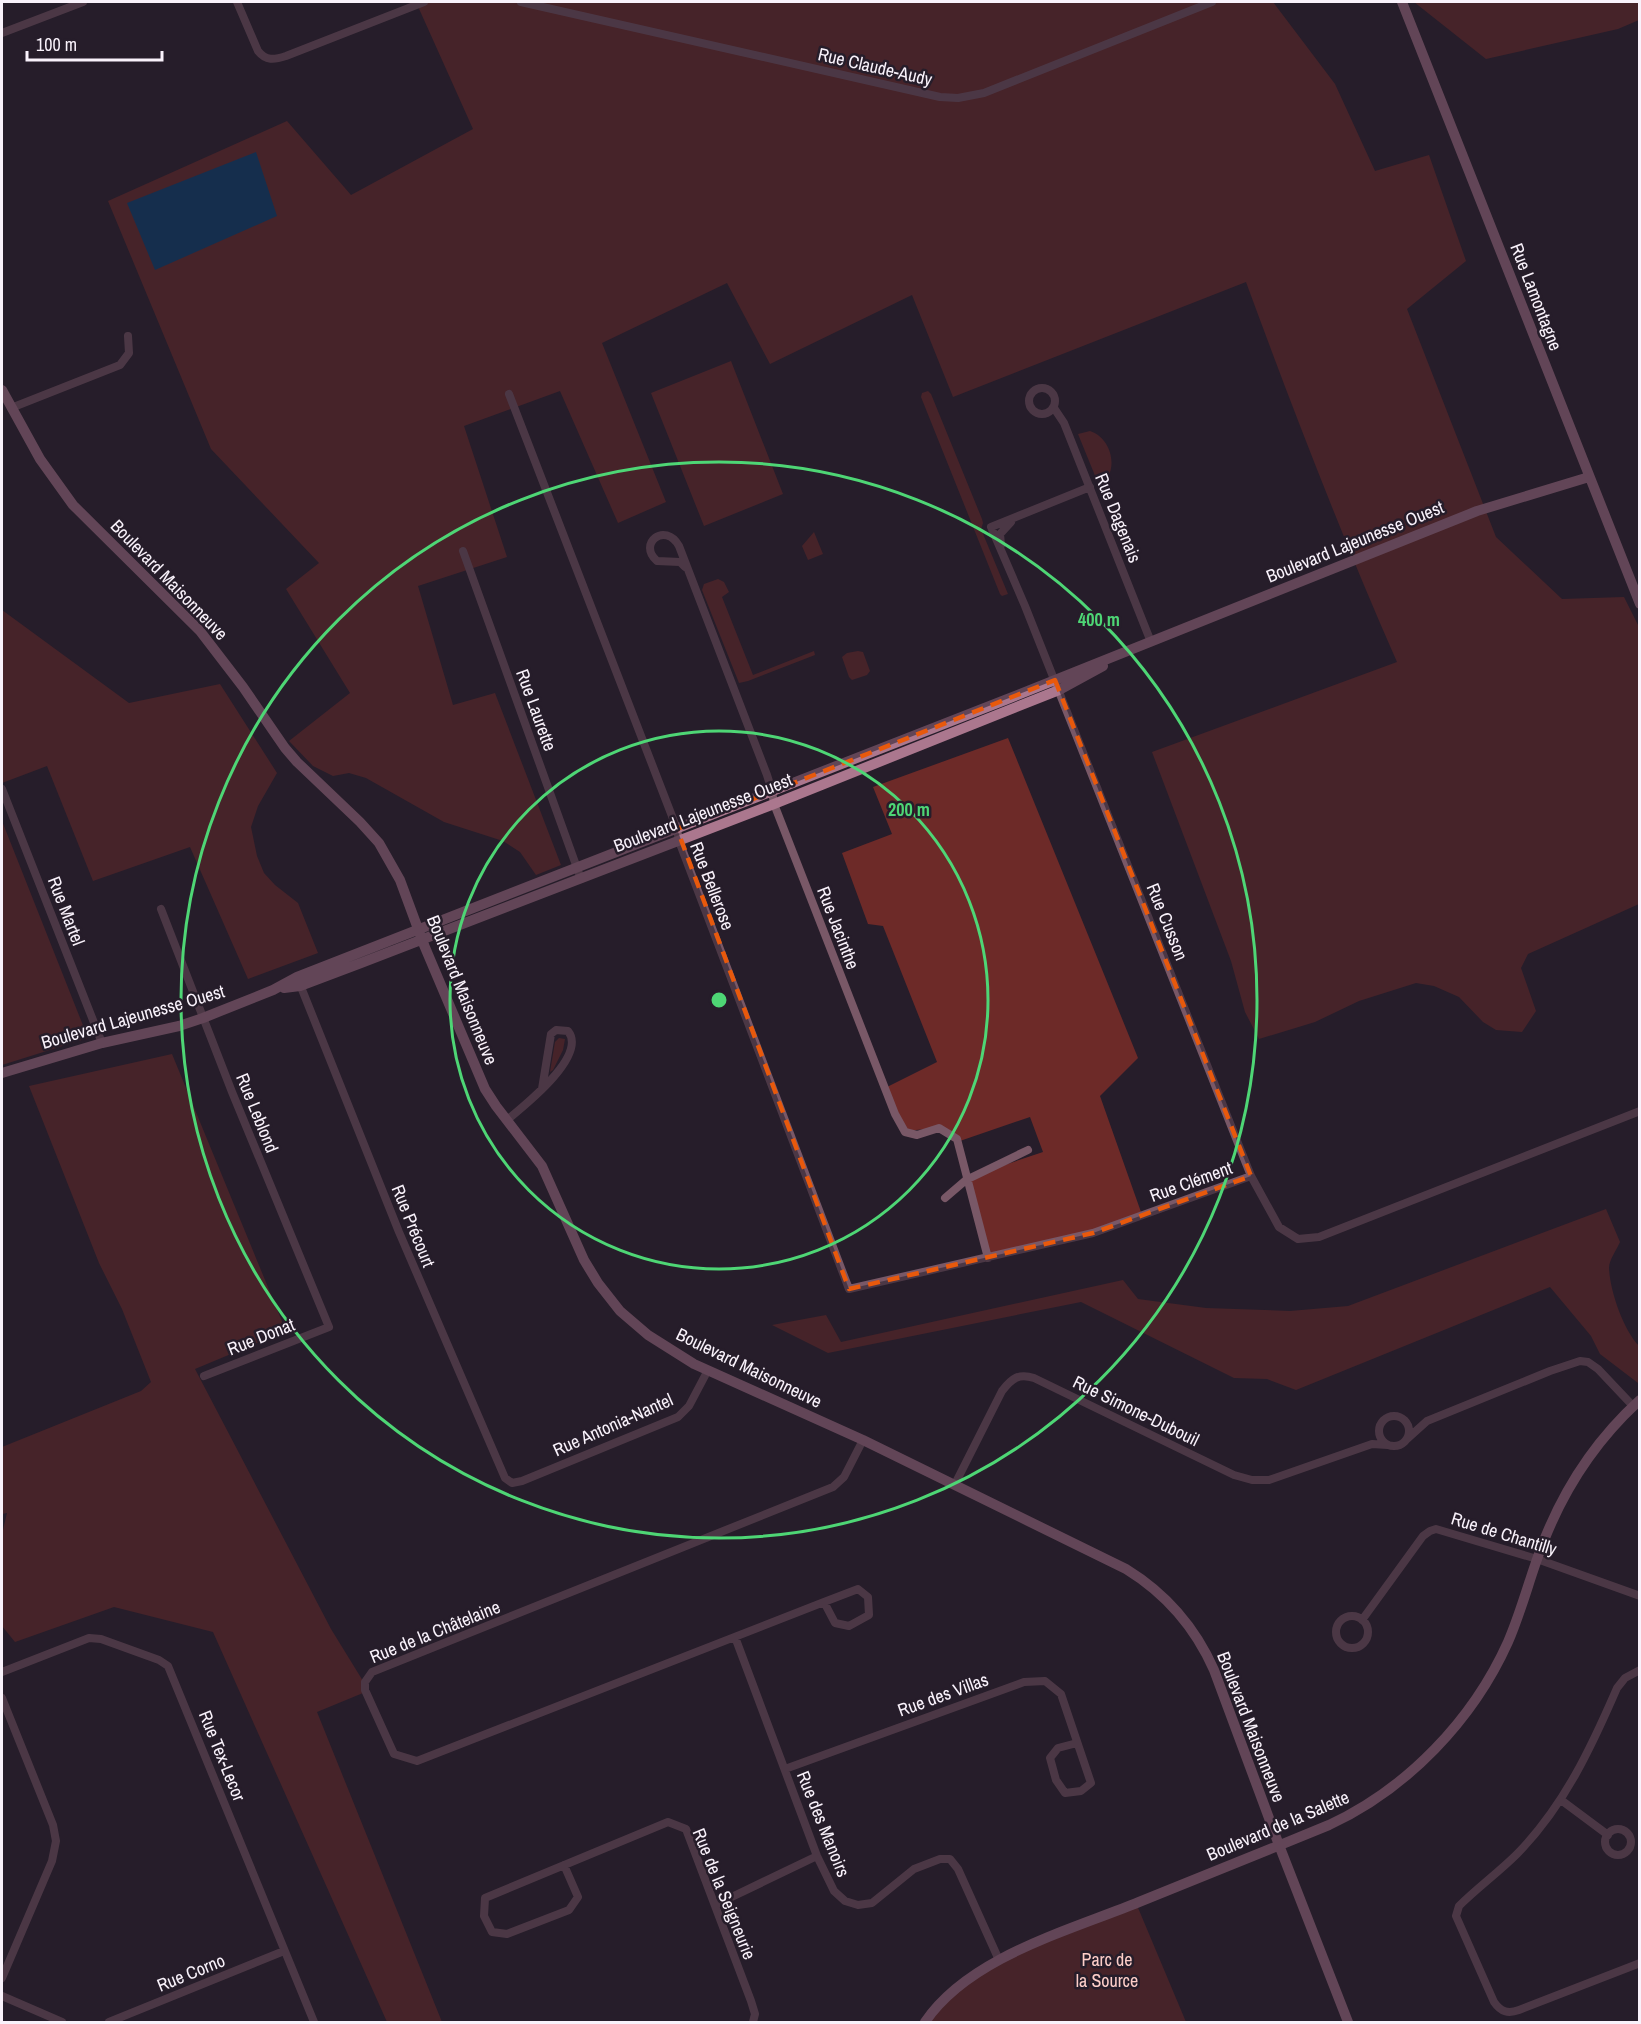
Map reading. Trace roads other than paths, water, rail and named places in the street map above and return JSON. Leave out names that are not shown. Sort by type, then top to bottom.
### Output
[{"type":"street","points":[[2,33],[83,2]]},
{"type":"street","points":[[237,2],[258,51],[264,58],[270,60],[286,56],[424,2]]},
{"type":"street","name":"Rue Claude-Audy","points":[[521,2],[940,97],[958,98],[984,93],[1212,2]]},
{"type":"street","name":"Rue Lamontagne","points":[[1402,2],[1640,604]]},
{"type":"street","points":[[11,408],[120,365],[129,353],[128,336]]},
{"type":"street","name":"Boulevard Maisonneuve","points":[[2,390],[45,466],[74,506],[200,631],[291,755],[379,843],[397,874],[481,1081],[489,1096],[542,1166],[584,1260],[606,1295],[620,1311],[648,1335],[708,1370],[863,1440],[1126,1569],[1153,1587],[1177,1611],[1209,1660],[1348,2022]]},
{"type":"street","name":"Rue Bellerose","points":[[509,394],[849,1289]]},
{"type":"street","name":"Rue Dagenais","points":[[1054,408],[1064,423],[1151,642]]},
{"type":"street","name":"Boulevard Lajeunesse Ouest","points":[[678,835],[774,804],[1057,685],[1137,646],[1477,511],[1589,477]]},
{"type":"street","name":"Rue Cusson","points":[[1090,488],[991,527],[1057,685],[1251,1176]]},
{"type":"street","name":"Rue Jacinthe","points":[[685,567],[680,562],[657,561],[651,555],[652,541],[664,535],[673,538],[679,546],[685,567],[772,791],[774,804],[895,1114],[905,1132],[917,1135],[939,1128],[957,1139],[988,1258]]},
{"type":"street","name":"Rue Laurette","points":[[463,551],[579,874]]},
{"type":"street","name":"Boulevard Lajeunesse Ouest","points":[[2,1073],[203,1018],[678,835],[772,791],[1057,685]]},
{"type":"street","name":"Rue Martel","points":[[2,789],[102,1044]]},
{"type":"street","name":"Rue Leblond","points":[[161,909],[232,1092],[329,1327]]},
{"type":"street","name":"Rue Précourt","points":[[299,982],[404,1243],[500,1471],[510,1482]]},
{"type":"street","points":[[507,1120],[542,1089],[559,1071],[570,1052],[572,1040],[568,1031],[560,1029],[551,1034],[542,1089]]},
{"type":"street","name":"Rue Clément","points":[[849,1289],[1093,1233],[1251,1176],[1279,1227],[1298,1239],[1319,1237],[1640,1111]]},
{"type":"street","points":[[945,1198],[967,1179],[1028,1150]]},
{"type":"street","name":"Rue Donat","points":[[204,1376],[329,1327]]},
{"type":"street","name":"Rue Simone-Dubouil","points":[[955,1484],[1002,1390],[1012,1379],[1023,1376],[1034,1378],[1234,1475],[1252,1480],[1269,1480],[1372,1444],[1399,1445],[1427,1421],[1580,1361],[1588,1362],[1598,1368],[1636,1403]]},
{"type":"street","name":"Rue Antonia-Nantel","points":[[510,1482],[522,1481],[678,1417],[689,1406],[708,1370]]},
{"type":"street","name":"Boulevard de la Salette","points":[[925,2022],[954,1989],[980,1970],[999,1960],[1344,1818],[1404,1778],[1442,1740],[1467,1710],[1497,1663],[1517,1620],[1537,1559],[1555,1515],[1579,1471],[1596,1447],[1636,1403]]},
{"type":"street","name":"Rue Simone-Dubouil","points":[[1361,1447],[1371,1440],[1386,1419],[1394,1416],[1427,1421]]},
{"type":"street","points":[[1402,1419],[1409,1429],[1407,1439]]},
{"type":"street","points":[[1379,1429],[1381,1437],[1388,1445]]},
{"type":"street","name":"Rue de la Châtelaine","points":[[824,1602],[835,1623],[849,1626],[869,1615],[868,1597],[858,1589],[824,1602],[417,1761],[394,1754],[365,1690],[365,1682],[372,1672],[833,1488],[844,1478],[863,1440]]},
{"type":"street","name":"Rue de Chantilly","points":[[1362,1620],[1423,1536],[1432,1530],[1447,1531],[1537,1559],[1640,1596]]},
{"type":"street","points":[[1347,1616],[1358,1617],[1362,1620],[1366,1623],[1368,1633],[1365,1642],[1352,1649],[1343,1646],[1336,1638],[1336,1627],[1347,1616]]},
{"type":"street","name":"Rue des Manoirs","points":[[735,1637],[817,1856],[834,1891],[845,1901],[858,1905],[872,1903],[914,1869],[940,1858],[950,1859],[958,1869],[999,1960]]},
{"type":"street","name":"Rue Tex-Lecor","points":[[2,1672],[89,1638],[101,1638],[164,1663],[173,1676],[314,2022]]},
{"type":"street","points":[[1640,1670],[1625,1678],[1617,1688],[1585,1760],[1561,1800],[1518,1853],[1456,1911],[1459,1926],[1492,1997],[1500,2010],[1506,2012],[1514,2012],[1640,1963]]},
{"type":"street","name":"Rue des Villas","points":[[785,1769],[1024,1682],[1045,1681],[1061,1694],[1091,1783],[1081,1791],[1065,1793],[1056,1780],[1050,1758],[1058,1748],[1077,1743]]},
{"type":"street","points":[[2,1698],[51,1818],[56,1841],[52,1861],[2,1978]]},
{"type":"street","points":[[1561,1800],[1608,1836]]},
{"type":"street","name":"Rue de la Seigneurie","points":[[564,1865],[578,1897],[570,1910],[507,1934],[492,1932],[484,1916],[485,1898],[564,1865],[668,1822],[686,1829],[753,2007],[755,2014],[753,2022]]},
{"type":"street","points":[[715,1905],[817,1856]]},
{"type":"street","name":"Rue Corno","points":[[109,2022],[284,1951]]},
{"type":"street","points":[[2,1996],[62,2022]]},
{"type":"water","points":[[256,152],[277,216],[155,270],[127,203]]},
{"type":"park label","name":"Parc de la Source","points":[[1107,1970]]}]
